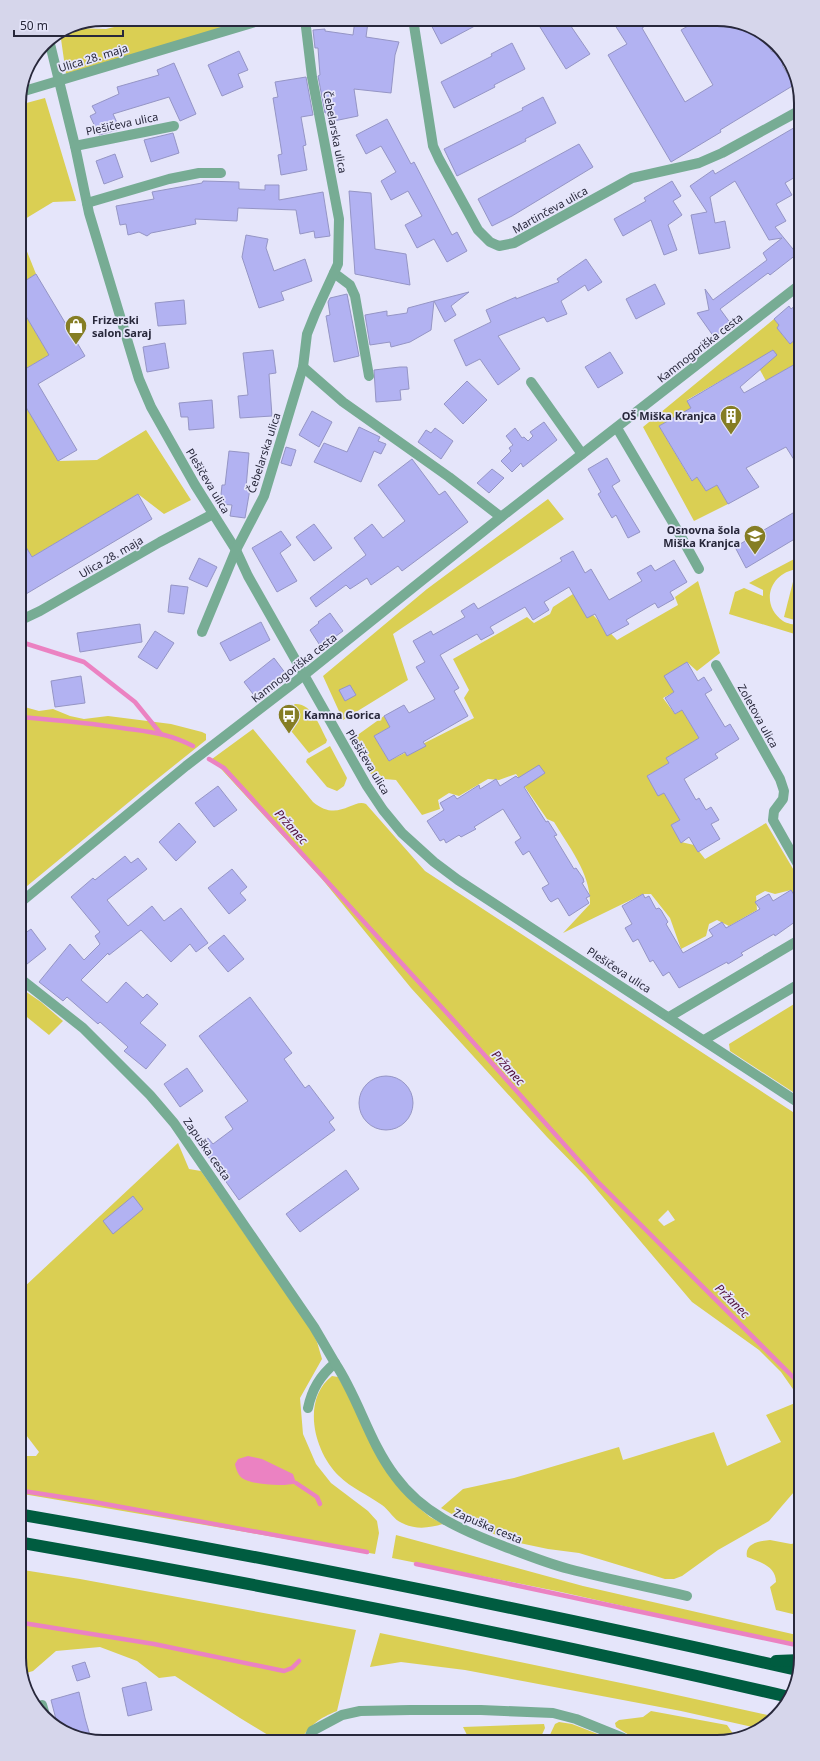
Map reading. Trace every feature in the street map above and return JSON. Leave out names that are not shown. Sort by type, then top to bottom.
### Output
[{"type":"highway","points":[[26,1516],[407,1586],[605,1627],[793,1669]]},
{"type":"highway","points":[[26,1544],[206,1575],[390,1610],[640,1662],[784,1696]]},
{"type":"highway","points":[[761,1662],[794,1660]]},
{"type":"street","name":"Ulica 28. maja","points":[[28,90],[241,26]]},
{"type":"street","name":"Čebelarska ulica","points":[[202,632],[236,550],[264,496],[303,367],[307,334],[314,314],[338,264],[339,219],[312,77],[306,26]]},
{"type":"street","name":"Martinčeva ulica","points":[[414,26],[433,146],[478,230],[490,242],[499,246],[514,243],[632,178],[699,163],[722,153],[794,114]]},
{"type":"street","name":"Plešičeva ulica","points":[[51,46],[60,80],[87,203],[139,379],[151,407],[213,514],[236,550],[248,576],[367,786],[383,810],[402,833],[434,862],[458,880],[794,1100]]},
{"type":"street","name":"Plešičeva ulica","points":[[75,146],[174,126]]},
{"type":"street","points":[[87,203],[169,179],[199,173],[221,174]]},
{"type":"street","points":[[334,273],[350,285],[355,296],[370,376]]},
{"type":"street","name":"Kamnogoriška cesta","points":[[26,898],[116,822],[186,766],[304,675],[501,517],[794,289]]},
{"type":"street","points":[[303,367],[343,402],[449,477],[501,517]]},
{"type":"street","points":[[531,382],[582,454]]},
{"type":"street","points":[[617,428],[679,533],[698,569]]},
{"type":"street","name":"Ulica 28. maja","points":[[26,618],[213,514]]},
{"type":"street","name":"Zoletova ulica","points":[[716,665],[780,779],[784,791],[783,799],[774,811],[773,820],[794,857]]},
{"type":"street","points":[[669,1017],[794,943]]},
{"type":"street","name":"Zapuška cesta","points":[[26,983],[83,1028],[150,1095],[181,1131],[314,1327],[345,1378],[385,1462],[404,1488],[435,1515],[469,1533],[568,1569],[687,1596]]},
{"type":"street","points":[[704,1040],[794,987]]},
{"type":"street","points":[[308,1408],[317,1382],[335,1363]]},
{"type":"street","points":[[310,1735],[312,1731],[351,1713],[360,1711],[410,1710],[488,1710],[553,1713],[583,1721],[616,1735]]},
{"type":"shaded area","points":[[118,26],[228,26],[66,74],[61,38],[78,30],[86,28],[106,29]]},
{"type":"shaded area","points":[[45,98],[76,201],[53,202],[26,218],[26,103]]},
{"type":"shaded area","points":[[26,249],[36,274],[26,280]]},
{"type":"shaded area","points":[[26,316],[49,355],[26,368]]},
{"type":"shaded area","points":[[774,319],[779,325],[777,328],[790,344],[794,341],[794,365],[766,381],[755,361],[687,400],[691,408],[659,426],[691,480],[697,477],[706,491],[717,485],[728,504],[694,521],[643,427]]},
{"type":"shaded area","points":[[26,407],[58,461],[97,460],[146,430],[191,500],[164,514],[138,494],[32,557],[26,547]]},
{"type":"shaded area","points":[[548,499],[564,519],[393,634],[408,680],[343,720],[323,676],[427,589]]},
{"type":"shaded area","points":[[794,559],[794,570],[788,571],[780,576],[771,590],[770,598],[771,606],[776,614],[783,621],[794,625],[794,634],[729,614],[735,592],[744,588],[763,596],[763,590],[749,583]]},
{"type":"shaded area","points":[[794,578],[794,620],[784,617]]},
{"type":"shaded area","points":[[698,581],[720,653],[697,671],[687,662],[674,692],[663,698],[675,714],[682,710],[699,738],[666,758],[669,763],[647,776],[658,795],[664,793],[680,820],[671,825],[681,842],[694,845],[705,859],[766,823],[794,871],[794,895],[791,890],[775,894],[765,891],[756,896],[757,910],[729,926],[717,920],[709,924],[706,936],[681,949],[670,918],[651,894],[643,894],[563,933],[590,904],[587,882],[578,861],[554,822],[547,819],[516,774],[499,780],[488,779],[459,796],[449,793],[438,800],[440,809],[422,815],[396,780],[373,778],[352,739],[384,716],[390,727],[374,736],[389,761],[474,718],[464,698],[469,690],[453,659],[527,617],[534,623],[550,614],[553,607],[573,594],[617,640],[678,605],[675,597]]},
{"type":"shaded area","points":[[295,704],[306,707],[311,712],[327,740],[326,743],[309,753],[283,721],[281,714]]},
{"type":"shaded area","points":[[26,707],[39,711],[53,709],[70,716],[84,719],[108,716],[171,724],[206,734],[206,740],[26,887]]},
{"type":"shaded area","points":[[253,729],[313,802],[322,808],[330,810],[344,809],[361,803],[366,804],[425,871],[794,1113],[794,1391],[781,1372],[759,1350],[692,1302],[586,1177],[547,1137],[411,988],[322,879],[212,759]],"holes":[[[668,1210],[675,1220],[664,1226],[658,1220]]]},
{"type":"shaded area","points":[[330,746],[347,778],[344,786],[337,791],[327,787],[306,762],[307,759]]},
{"type":"shaded area","points":[[26,992],[41,1002],[63,1021],[49,1035],[26,1016]]},
{"type":"shaded area","points":[[794,1004],[794,1093],[730,1051],[729,1044]]},
{"type":"shaded area","points":[[178,1143],[189,1169],[201,1171],[310,1328],[317,1342],[322,1359],[300,1398],[303,1434],[316,1464],[331,1483],[368,1511],[377,1521],[379,1533],[375,1554],[26,1495],[26,1456],[36,1456],[39,1452],[26,1435],[26,1285]]},
{"type":"shaded area","points":[[332,1376],[338,1377],[413,1503],[430,1517],[443,1524],[433,1527],[412,1527],[399,1522],[382,1505],[354,1488],[339,1476],[330,1466],[323,1454],[318,1440],[314,1426],[314,1412],[316,1398],[322,1386]]},
{"type":"shaded area","points":[[794,1403],[794,1492],[769,1521],[718,1550],[682,1576],[674,1579],[665,1579],[579,1553],[548,1549],[510,1541],[464,1521],[441,1508],[463,1489],[514,1478],[619,1447],[623,1460],[714,1432],[727,1466],[781,1442],[766,1415]]},
{"type":"shaded area","points":[[248,1456],[262,1459],[293,1474],[296,1483],[269,1485],[242,1478],[237,1472],[235,1464],[238,1459]]},
{"type":"shaded area","points":[[396,1535],[583,1586],[794,1634],[794,1644],[561,1592],[392,1558]]},
{"type":"shaded area","points":[[770,1540],[794,1543],[794,1614],[776,1610],[770,1587],[776,1582],[773,1572],[766,1565],[747,1557],[747,1552],[750,1546],[758,1542]]},
{"type":"shaded area","points":[[26,1570],[356,1630],[337,1711],[316,1722],[304,1735],[268,1735],[175,1676],[159,1678],[137,1661],[100,1647],[56,1651],[33,1671],[27,1673]]},
{"type":"shaded area","points":[[380,1633],[769,1715],[752,1727],[681,1711],[465,1670],[401,1662],[370,1667]]},
{"type":"shaded area","points":[[651,1711],[727,1725],[733,1734],[629,1735],[616,1727],[615,1723],[619,1720],[643,1717]]},
{"type":"shaded area","points":[[559,1722],[572,1724],[600,1735],[550,1735],[555,1724]]},
{"type":"shaded area","points":[[544,1724],[545,1728],[542,1735],[467,1735],[463,1727]]},
{"type":"building","points":[[354,26],[367,26],[366,37],[399,42],[395,55],[391,93],[354,89],[358,116],[329,122],[328,113],[325,113],[318,76],[320,75],[318,48],[315,48],[313,30],[325,29],[325,31],[353,35]]},
{"type":"building","points":[[432,26],[475,26],[441,44]]},
{"type":"building","points":[[539,26],[571,26],[590,54],[566,69]]},
{"type":"building","points":[[615,26],[645,26],[642,28],[685,102],[713,85],[681,30],[688,26],[732,27],[760,39],[767,45],[772,52],[774,51],[784,64],[782,65],[789,77],[792,86],[671,162],[608,55],[627,44]]},
{"type":"building","points":[[512,43],[525,69],[494,85],[495,87],[454,108],[441,82],[492,56],[491,54]]},
{"type":"building","points":[[239,51],[248,70],[238,74],[243,87],[222,96],[208,65]]},
{"type":"building","points":[[174,63],[196,114],[180,121],[169,97],[113,114],[120,129],[99,135],[90,116],[96,113],[92,106],[119,94],[117,87],[159,75],[157,70]]},
{"type":"building","points":[[306,77],[313,115],[301,117],[306,145],[303,146],[307,170],[281,175],[278,155],[282,154],[273,98],[278,97],[275,82]]},
{"type":"building","points":[[543,97],[556,123],[525,139],[526,141],[457,176],[444,149],[523,110],[522,108]]},
{"type":"building","points":[[387,119],[411,164],[414,162],[452,235],[457,232],[467,251],[447,262],[434,239],[417,248],[405,225],[422,216],[408,191],[391,200],[381,181],[396,172],[381,146],[366,154],[356,135]]},
{"type":"building","points":[[794,128],[794,178],[785,183],[792,195],[776,204],[786,221],[775,227],[794,250],[794,256],[770,275],[768,273],[720,309],[731,324],[714,337],[697,313],[709,310],[705,289],[713,300],[767,260],[763,253],[782,238],[769,240],[735,181],[710,197],[715,223],[725,221],[730,248],[699,254],[691,215],[707,212],[690,186],[713,170],[715,174]]},
{"type":"building","points":[[173,133],[179,153],[151,162],[144,140]]},
{"type":"building","points":[[579,144],[593,167],[512,216],[492,226],[478,199]]},
{"type":"building","points":[[115,154],[123,177],[104,184],[96,161]]},
{"type":"building","points":[[203,181],[239,182],[239,189],[265,190],[265,185],[279,185],[279,200],[323,192],[330,236],[315,238],[314,231],[300,234],[296,210],[238,208],[237,221],[195,219],[196,224],[151,233],[147,236],[139,232],[128,235],[126,224],[120,225],[116,206],[154,199],[152,192],[202,183]]},
{"type":"building","points":[[672,181],[681,196],[673,201],[682,215],[668,225],[677,250],[664,255],[651,220],[623,236],[614,219],[646,201],[644,198]]},
{"type":"building","points":[[349,191],[371,193],[375,249],[406,254],[410,285],[355,274]]},
{"type":"building","points":[[246,235],[268,239],[266,248],[274,271],[305,259],[312,281],[281,292],[284,300],[259,308],[242,257]]},
{"type":"building","points":[[586,259],[602,282],[588,291],[585,285],[561,301],[567,314],[547,322],[544,317],[498,336],[520,369],[498,385],[480,359],[466,366],[454,340],[491,322],[486,310],[516,297],[516,299],[559,282],[557,279]]},
{"type":"building","points":[[36,274],[85,356],[38,384],[77,450],[58,461],[26,407],[26,368],[49,355],[26,316],[26,280]]},
{"type":"building","points":[[655,284],[665,304],[636,319],[626,299]]},
{"type":"building","points":[[469,292],[451,306],[456,315],[445,322],[434,301]]},
{"type":"building","points":[[347,294],[359,356],[334,362],[326,316],[330,315],[328,302],[330,298]]},
{"type":"building","points":[[184,300],[186,324],[158,326],[155,303]]},
{"type":"building","points":[[434,301],[431,330],[410,342],[391,347],[390,342],[370,345],[365,315],[387,311],[387,316],[407,313],[408,308]]},
{"type":"building","points":[[789,306],[791,309],[794,306],[794,341],[790,344],[777,328],[779,325],[774,319]]},
{"type":"building","points":[[165,343],[169,368],[147,372],[143,347]]},
{"type":"building","points":[[273,350],[276,373],[269,374],[272,416],[240,418],[238,396],[248,395],[243,353]]},
{"type":"building","name":"OŠ Miška Kranjca","points":[[773,350],[777,355],[740,387],[744,393],[794,365],[794,460],[786,447],[746,468],[759,487],[728,504],[717,485],[706,491],[697,477],[692,481],[659,426],[691,408],[687,401]]},
{"type":"building","points":[[610,352],[623,373],[598,388],[585,367]]},
{"type":"building","points":[[407,367],[409,389],[400,390],[401,400],[376,402],[374,370]]},
{"type":"building","points":[[467,381],[487,400],[463,424],[444,404]]},
{"type":"building","points":[[212,400],[214,428],[189,430],[188,417],[181,417],[179,403]]},
{"type":"building","points":[[312,411],[332,422],[319,447],[299,435]]},
{"type":"building","points":[[544,422],[557,440],[523,467],[521,463],[512,472],[501,461],[511,451],[509,448],[513,445],[506,436],[515,428],[522,438],[524,437],[528,441],[533,436],[530,432]]},
{"type":"building","points":[[359,427],[380,437],[378,441],[386,444],[381,454],[374,451],[361,482],[314,462],[324,443],[347,452]]},
{"type":"building","points":[[435,428],[453,441],[441,459],[418,442],[426,430],[431,433]]},
{"type":"building","points":[[286,447],[296,450],[291,466],[281,463]]},
{"type":"building","points":[[229,451],[249,453],[246,488],[250,489],[245,518],[230,516],[232,505],[220,504],[222,485],[225,485]]},
{"type":"building","points":[[607,458],[620,481],[612,486],[640,532],[628,538],[616,515],[612,518],[598,494],[601,492],[588,469]]},
{"type":"building","points":[[412,459],[439,495],[445,491],[468,522],[402,571],[398,566],[371,585],[367,578],[350,589],[346,585],[316,607],[310,598],[366,555],[354,538],[372,524],[383,538],[405,521],[378,485]]},
{"type":"building","points":[[492,469],[504,478],[489,493],[477,483]]},
{"type":"building","points":[[138,494],[152,519],[26,594],[26,547],[32,557]]},
{"type":"building","points":[[794,512],[794,539],[746,568],[735,547]]},
{"type":"building","points":[[314,524],[332,548],[314,561],[296,537]]},
{"type":"building","points":[[281,531],[291,545],[280,553],[297,581],[277,592],[252,548]]},
{"type":"building","points":[[573,551],[585,573],[591,569],[609,600],[642,581],[637,573],[651,565],[655,571],[674,560],[687,582],[670,592],[674,599],[658,608],[655,603],[626,620],[629,624],[607,636],[595,614],[587,618],[569,587],[544,602],[549,610],[533,620],[525,607],[490,627],[494,633],[481,640],[477,634],[440,655],[459,688],[454,691],[468,716],[423,742],[426,746],[407,756],[405,752],[389,761],[374,736],[390,727],[384,716],[404,705],[409,713],[435,699],[416,667],[425,662],[413,641],[431,631],[433,635],[465,617],[461,611],[474,603],[478,609],[562,561],[560,558]]},
{"type":"building","points":[[199,558],[217,567],[207,587],[189,579]]},
{"type":"building","points":[[171,585],[188,587],[184,614],[168,612]]},
{"type":"building","points":[[330,613],[343,631],[321,647],[310,630]]},
{"type":"building","points":[[261,622],[270,640],[230,661],[220,643]]},
{"type":"building","points":[[140,624],[142,642],[80,652],[77,633]]},
{"type":"building","points":[[155,631],[174,643],[157,669],[138,657]]},
{"type":"building","points":[[274,658],[286,674],[256,698],[244,682]]},
{"type":"building","points":[[687,662],[698,681],[704,677],[712,690],[705,694],[725,727],[730,724],[739,739],[715,754],[718,758],[684,779],[696,800],[699,798],[706,810],[711,807],[719,820],[711,824],[720,839],[698,852],[689,837],[681,843],[671,825],[680,820],[664,793],[658,796],[647,776],[669,763],[666,758],[699,738],[682,710],[675,714],[665,698],[674,692],[664,676]]},
{"type":"building","points":[[81,676],[85,703],[55,707],[51,681]]},
{"type":"building","points":[[350,685],[356,695],[345,701],[339,690]]},
{"type":"building","points":[[539,765],[545,773],[524,787],[546,822],[548,821],[557,835],[554,836],[574,869],[576,868],[583,878],[584,882],[582,883],[590,896],[586,898],[589,903],[569,916],[558,898],[551,902],[549,900],[542,888],[549,884],[529,851],[523,855],[516,844],[515,842],[521,838],[503,809],[474,827],[476,829],[461,837],[459,835],[446,843],[444,839],[440,841],[427,821],[444,810],[440,803],[454,795],[457,799],[479,785],[480,789],[496,779],[500,786],[516,776],[518,778]]},
{"type":"building","points":[[218,786],[237,810],[214,827],[195,803]]},
{"type":"building","points":[[179,823],[196,842],[176,861],[159,842]]},
{"type":"building","points":[[125,856],[131,863],[138,858],[147,869],[107,900],[128,926],[152,906],[164,921],[181,908],[208,943],[196,952],[190,944],[171,962],[141,930],[109,955],[108,953],[81,980],[107,1003],[126,982],[143,998],[147,994],[158,1004],[140,1023],[166,1045],[146,1069],[124,1051],[128,1047],[100,1022],[98,1024],[67,997],[63,1001],[39,982],[70,944],[84,960],[100,944],[95,936],[100,932],[71,897],[93,878],[95,880]]},
{"type":"building","points":[[232,869],[247,887],[240,893],[246,900],[229,914],[208,888]]},
{"type":"building","points":[[791,890],[794,895],[794,923],[775,936],[774,934],[741,953],[743,955],[728,964],[727,962],[679,988],[669,972],[663,976],[653,960],[650,962],[638,939],[633,942],[625,928],[632,924],[622,906],[643,894],[645,898],[649,896],[656,909],[659,908],[661,910],[668,922],[666,924],[683,953],[713,936],[709,930],[722,922],[726,928],[760,909],[755,902],[767,895],[769,894],[773,901]]},
{"type":"building","points":[[31,929],[46,949],[26,965],[26,932]]},
{"type":"building","points":[[224,935],[244,959],[228,972],[208,948]]},
{"type":"building","points":[[250,997],[292,1053],[284,1059],[305,1088],[309,1085],[334,1118],[329,1122],[335,1130],[239,1200],[199,1144],[208,1138],[213,1144],[233,1129],[225,1117],[248,1101],[199,1036]]},
{"type":"building","points":[[187,1068],[203,1091],[180,1107],[164,1084]]},
{"type":"building","points":[[381,1076],[391,1076],[401,1080],[409,1088],[413,1098],[413,1108],[409,1118],[401,1126],[391,1130],[381,1130],[371,1126],[363,1118],[359,1108],[359,1098],[363,1088],[371,1080]]},
{"type":"building","points":[[346,1170],[359,1189],[300,1232],[286,1214]]},
{"type":"building","points":[[133,1196],[143,1209],[113,1234],[103,1221]]},
{"type":"building","points":[[85,1662],[90,1677],[77,1681],[72,1666]]},
{"type":"building","points":[[146,1682],[152,1710],[128,1716],[122,1688]]},
{"type":"building","points":[[79,1692],[90,1734],[69,1727],[56,1719],[51,1700]]},
{"type":"waterway","points":[[26,644],[84,662],[135,702],[161,734]]},
{"type":"waterway","name":"Pržanec","points":[[26,717],[85,723],[150,732],[175,738],[193,746]]},
{"type":"waterway","name":"Pržanec","points":[[209,759],[224,768],[456,1023],[597,1181],[794,1378]]},
{"type":"waterway","points":[[296,1483],[317,1497],[320,1504]]},
{"type":"waterway","points":[[26,1491],[94,1502],[367,1552]]},
{"type":"waterway","points":[[416,1564],[794,1645]]},
{"type":"waterway","points":[[26,1623],[154,1644],[284,1671],[292,1668],[299,1661]]},
{"type":"place","name":"Frizerski salon Saraj","points":[[76,346]]},
{"type":"place","name":"OŠ Miška Kranjca","points":[[731,436]]},
{"type":"place","name":"Osnovna šola Miška Kranjca","points":[[755,556]]},
{"type":"place","name":"Kamna Gorica","points":[[289,734]]}]
